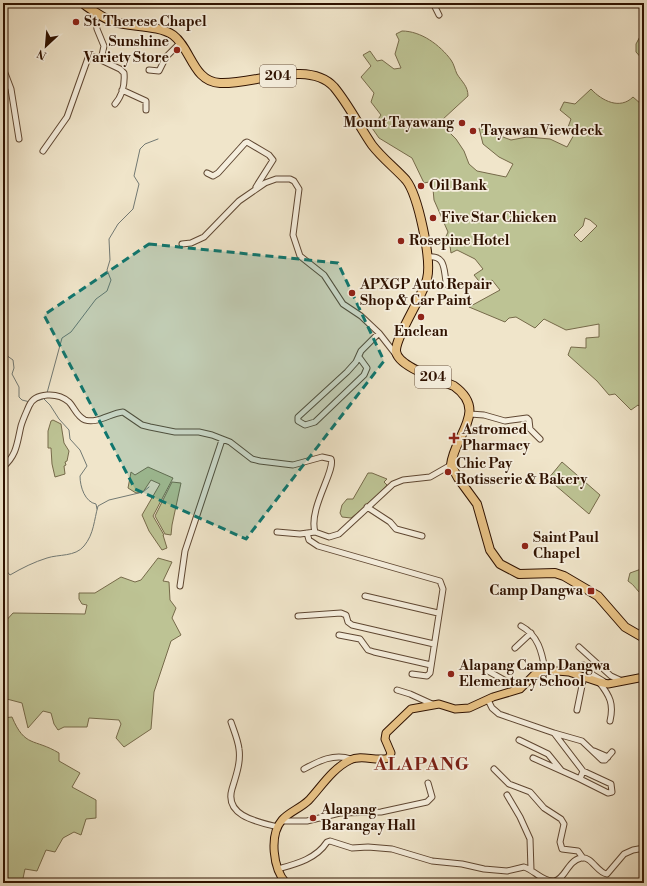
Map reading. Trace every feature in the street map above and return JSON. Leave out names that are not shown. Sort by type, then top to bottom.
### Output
[{"type":"highway","name":"204","points":[[82,3],[113,22],[164,31],[173,36],[180,43],[198,71],[213,82],[226,83],[294,75],[316,75],[328,80],[342,96],[374,147],[410,186],[425,238],[429,271],[426,283],[400,338],[396,351],[398,356],[405,364],[460,391],[469,404],[470,414]]},
{"type":"highway","points":[[470,414],[456,448],[452,465],[458,478],[477,504],[488,544],[500,564],[519,574],[554,573],[564,576],[598,596],[625,627],[644,638]]},
{"type":"main road","points":[[286,883],[278,869],[275,848],[279,824],[304,804],[334,772],[351,759],[359,757],[389,758],[391,753],[385,737],[386,731],[411,709],[432,704],[442,704],[455,710],[463,710],[520,689],[537,673],[545,670],[563,670],[608,684],[644,677]]},
{"type":"street","points":[[433,3],[439,15]]},
{"type":"street","points":[[94,11],[98,33],[104,46],[101,60]]},
{"type":"street","points":[[149,70],[159,71],[166,57],[180,43]]},
{"type":"street","points":[[43,151],[67,117],[88,58],[92,56],[123,71],[124,76],[122,90],[120,98],[115,104]]},
{"type":"street","points":[[3,68],[11,89],[19,139]]},
{"type":"street","points":[[122,90],[146,101],[146,110]]},
{"type":"street","points":[[207,173],[213,176],[218,173],[244,143],[247,142],[272,158],[272,162],[254,190]]},
{"type":"street","points":[[259,183],[290,178],[297,185],[298,197],[292,235],[296,251],[304,261],[324,275],[343,304],[361,316],[379,333],[398,356]]},
{"type":"street","points":[[182,244],[198,241],[210,232],[239,202],[265,183]]},
{"type":"street","points":[[427,257],[435,258],[443,264],[447,285]]},
{"type":"street","points":[[359,357],[367,368],[364,375],[315,422],[305,424],[298,421],[301,414],[347,372],[359,357],[361,351],[379,333]]},
{"type":"street","points":[[3,467],[16,451],[22,425],[30,403],[42,395],[57,396],[68,402],[80,418],[84,420],[89,421],[123,412],[142,425],[175,432],[206,433],[238,447],[252,459],[268,463],[292,465],[322,457],[331,459],[332,467],[324,482],[314,512],[313,519],[315,532]]},
{"type":"street","points":[[470,414],[484,415],[505,421],[527,418],[529,420],[530,429],[540,439]]},
{"type":"street","points":[[180,586],[185,552],[222,440]]},
{"type":"street","points":[[277,532],[315,532],[329,537],[335,536],[386,489],[398,481],[430,477],[452,465]]},
{"type":"street","points":[[367,507],[390,522],[396,529],[422,536]]},
{"type":"street","points":[[307,533],[309,540],[318,546],[440,581],[443,589],[431,665],[428,675],[412,674]]},
{"type":"street","points":[[364,596],[438,613]]},
{"type":"street","points":[[298,616],[342,613],[346,615],[348,622],[352,625],[434,644]]},
{"type":"street","points":[[521,626],[531,634],[542,651],[545,670]]},
{"type":"street","points":[[339,634],[360,639],[368,650],[431,665]]},
{"type":"street","points":[[515,648],[531,634]]},
{"type":"street","points":[[579,647],[611,676],[624,681]]},
{"type":"street","points":[[583,665],[593,675],[608,684]]},
{"type":"street","points":[[481,667],[520,689]]},
{"type":"street","points":[[577,710],[584,676]]},
{"type":"street","points":[[599,682],[612,702],[613,708],[610,721]]},
{"type":"street","points":[[397,690],[407,692],[432,704]]},
{"type":"street","points":[[488,700],[492,708],[505,716],[582,741],[594,751],[610,755]]},
{"type":"street","points":[[231,722],[239,749],[238,770],[231,795],[231,803],[242,815],[279,824],[307,821],[340,813],[381,812],[427,802],[432,797],[428,783]]},
{"type":"street","points":[[534,758],[608,793],[612,792],[611,784],[583,771],[579,763],[554,733]]},
{"type":"street","points":[[519,740],[548,754],[562,771]]},
{"type":"street","points":[[304,769],[331,757],[341,756],[351,759]]},
{"type":"street","points":[[494,769],[509,784],[530,792],[544,808],[561,819],[564,824],[560,842],[562,849],[578,851],[583,858],[589,860],[600,872],[606,874],[624,854],[633,850],[644,848]]},
{"type":"street","points":[[580,779],[583,771]]},
{"type":"street","points":[[507,796],[520,817],[530,840],[531,870]]},
{"type":"street","points":[[278,869],[303,861],[322,850],[327,842],[330,841],[347,848],[392,849],[432,861],[462,864],[484,869],[507,871],[524,867],[546,879],[555,881],[562,877],[571,863],[583,858]]},
{"type":"highlighted area","points":[[149,244],[338,263],[384,361],[246,539],[135,489],[44,315]]},
{"type":"green space","points":[[644,29],[644,61],[636,52],[636,44]]},
{"type":"green space","points":[[402,31],[416,33],[423,36],[436,44],[447,54],[452,62],[457,74],[466,87],[468,96],[442,120],[444,127],[456,139],[464,151],[469,164],[477,171],[506,177],[513,164],[499,157],[483,144],[479,128],[511,140],[527,137],[550,139],[567,147],[575,133],[567,130],[571,119],[560,110],[564,102],[575,104],[591,89],[600,97],[611,102],[622,103],[633,97],[641,104],[644,101],[644,410],[638,405],[631,410],[615,394],[609,395],[597,381],[568,355],[571,347],[586,348],[586,338],[599,337],[599,324],[566,330],[544,319],[535,328],[516,317],[509,318],[505,322],[469,307],[500,290],[492,280],[483,286],[474,275],[483,269],[475,259],[457,250],[451,253],[450,246],[443,243],[448,232],[434,200],[433,189],[429,182],[424,183],[412,158],[379,138],[372,128],[381,115],[371,102],[374,93],[361,77],[371,66],[363,55],[370,51],[377,61],[382,60],[394,69],[401,68],[395,54],[399,40],[396,34]],"holes":[[[585,218],[597,226],[581,242],[574,235],[583,226]]]},
{"type":"green space","points":[[53,420],[61,424],[64,443],[69,451],[67,461],[65,462],[66,465],[64,466],[65,474],[55,477],[51,448],[48,448],[48,431],[51,421]]},
{"type":"green space","points":[[562,462],[600,495],[589,514],[548,479]]},
{"type":"green space","points":[[148,467],[173,478],[153,516],[164,535],[167,548],[162,550],[149,531],[142,515],[160,484],[151,480],[143,492],[136,493],[128,488],[131,472],[135,475]]},
{"type":"green space","points":[[368,473],[372,473],[387,479],[384,482],[387,485],[375,499],[351,518],[342,517],[340,513],[342,505],[347,499],[353,499]]},
{"type":"green space","points":[[172,482],[181,483],[171,535],[165,534],[155,516]]},
{"type":"green space","points":[[158,558],[172,562],[163,581],[169,582],[170,600],[176,608],[172,618],[181,635],[171,641],[154,692],[151,729],[124,747],[116,738],[121,724],[119,720],[89,718],[87,727],[64,727],[58,730],[54,724],[51,713],[43,711],[28,728],[22,703],[3,698],[3,624],[13,613],[85,614],[87,605],[82,604],[79,599],[79,593],[95,593],[121,577],[135,582],[141,580]]},
{"type":"green space","points":[[644,568],[644,596],[628,581],[630,573]]},
{"type":"green space","points":[[12,717],[21,734],[31,741],[59,753],[59,761],[80,773],[72,787],[96,800],[96,818],[86,819],[81,835],[74,832],[63,838],[55,852],[46,850],[37,871],[25,869],[22,883],[3,883],[3,718]]},
{"type":"waterway","points":[[47,393],[62,338],[71,332],[96,299],[107,291],[111,280],[107,270],[110,260],[109,239],[118,224],[133,209],[139,184],[134,176],[140,149],[145,144],[158,139]]},
{"type":"waterway","points":[[3,339],[7,346],[6,355],[13,360],[14,368],[12,374],[19,387],[19,397],[22,400],[30,402]]},
{"type":"waterway","points":[[45,397],[44,399],[69,430],[70,439],[80,450],[87,466],[80,476],[82,489],[86,497],[92,503],[96,504],[97,509]]},
{"type":"waterway","points":[[37,401],[43,399]]},
{"type":"waterway","points":[[3,567],[10,575],[28,565],[52,557],[72,554],[80,550],[90,537],[98,506],[109,500],[143,492],[149,487]]},
{"type":"place","name":"St. Therese Chapel","points":[[76,22]]},
{"type":"place","name":"Sunshine Variety Store","points":[[177,50]]},
{"type":"place","name":"Mount Tayawang","points":[[462,123]]},
{"type":"place","name":"Tayawan Viewdeck","points":[[473,131]]},
{"type":"place","name":"Oil Bank","points":[[421,186]]},
{"type":"place","name":"Five Star Chicken","points":[[433,218]]},
{"type":"place","name":"Rosepine Hotel","points":[[401,241]]},
{"type":"place","name":"APXGP Auto Repair Shop & Car Paint","points":[[352,293]]},
{"type":"place","name":"Enclean","points":[[421,317]]},
{"type":"place","name":"Astromed Pharmacy","points":[[454,438]]},
{"type":"place","name":"Chic Pay Rotisserie & Bakery","points":[[448,472]]},
{"type":"place","name":"Saint Paul Chapel","points":[[525,546]]},
{"type":"place","name":"Camp Dangwa","points":[[591,591]]},
{"type":"place","name":"Alapang Camp Dangwa Elementary School","points":[[451,674]]},
{"type":"place","name":"Alapang Barangay Hall","points":[[313,818]]},
{"type":"district","name":"ALAPANG","points":[[422,764]]}]
